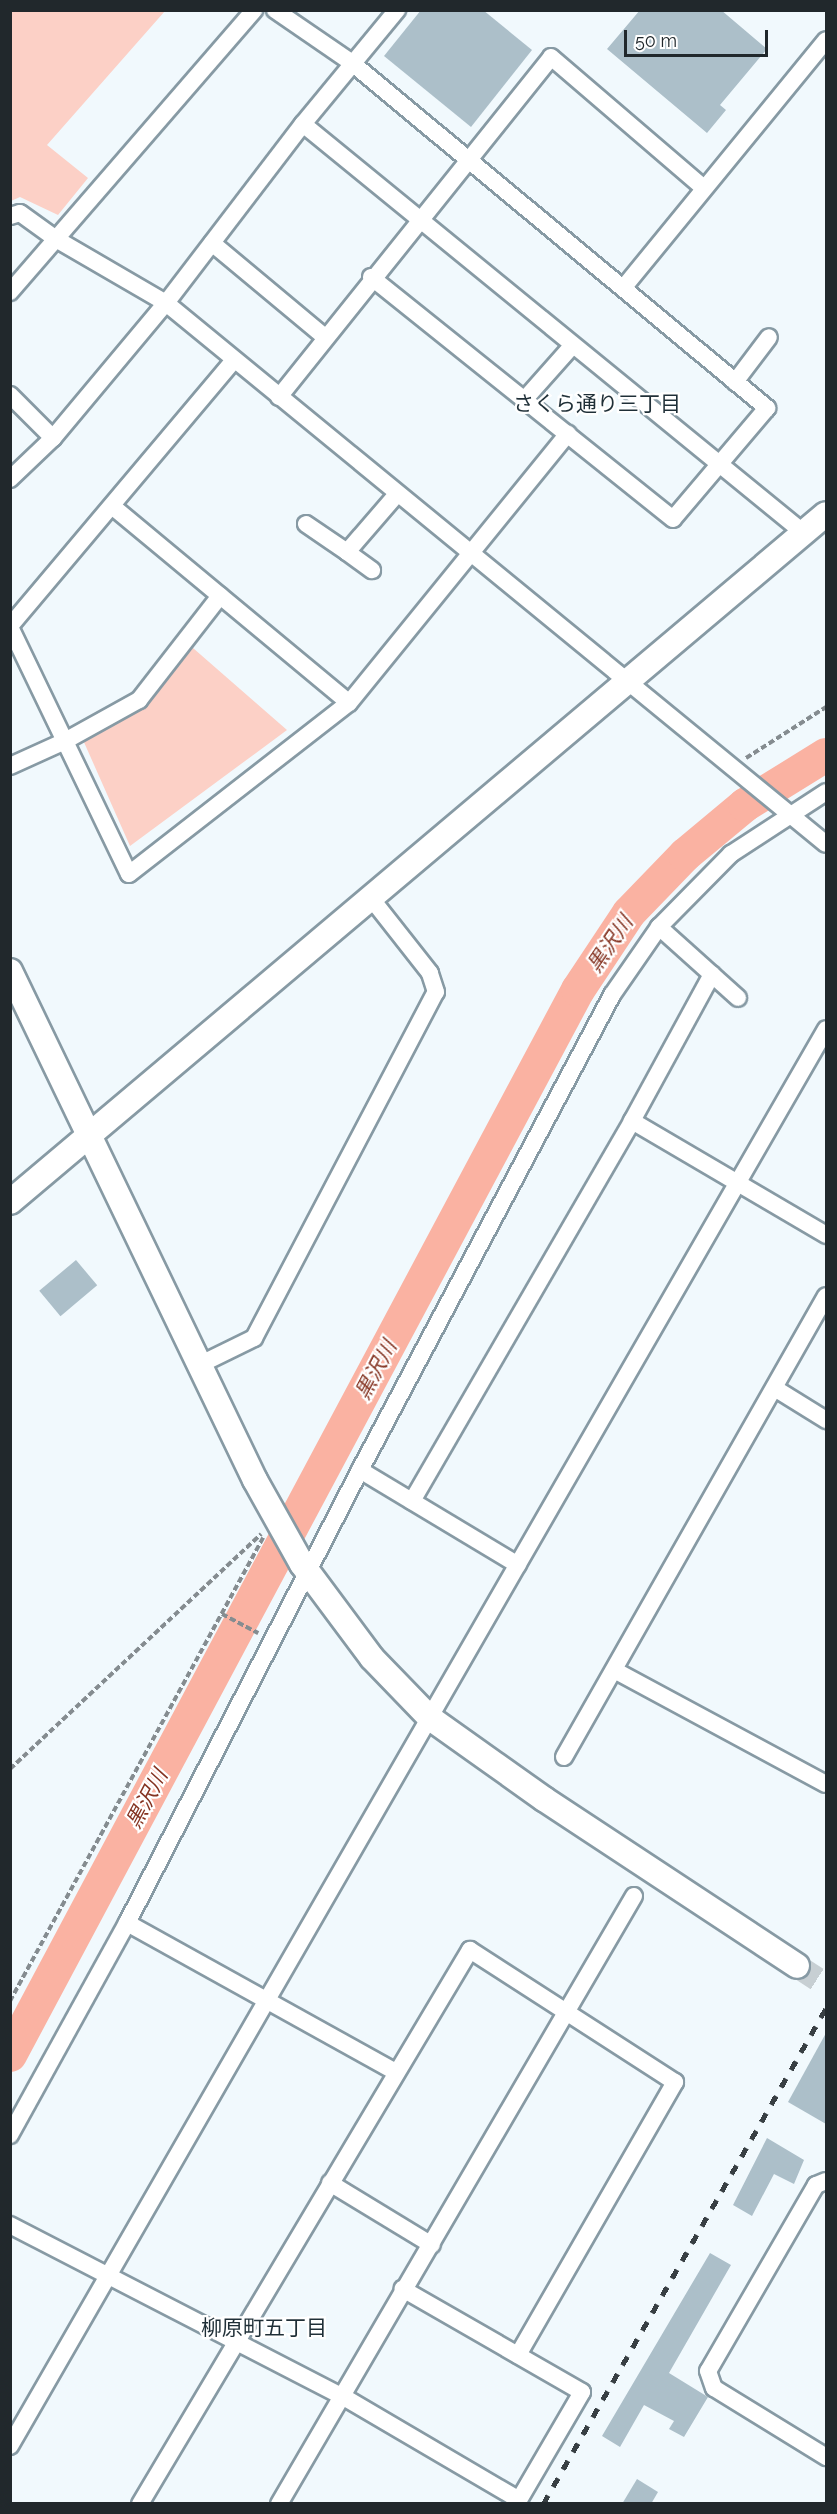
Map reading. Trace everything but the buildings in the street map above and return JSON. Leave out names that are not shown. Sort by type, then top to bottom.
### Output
[{"type":"street","points":[[10,292],[254,10]]},
{"type":"street","points":[[275,10],[352,63],[624,287],[766,408],[673,519],[371,277]]},
{"type":"street","points":[[10,479],[53,438],[166,303],[303,124],[397,10]]},
{"type":"street","points":[[624,287],[826,40]]},
{"type":"street","points":[[279,397],[371,277],[551,57],[704,188]]},
{"type":"street","points":[[303,124],[804,533]]},
{"type":"street","points":[[10,216],[20,213],[56,239],[166,303],[470,555],[826,844]]},
{"type":"street","points":[[212,243],[325,337]]},
{"type":"street","points":[[735,382],[769,337]]},
{"type":"street","points":[[525,399],[573,345]]},
{"type":"street","points":[[234,360],[10,626],[129,874],[349,703],[568,434]]},
{"type":"street","points":[[10,396],[53,438]]},
{"type":"street","points":[[347,552],[397,494]]},
{"type":"street","points":[[112,506],[349,703]]},
{"type":"street","points":[[10,1202],[371,898],[625,680],[826,514]]},
{"type":"street","points":[[306,524],[372,570]]},
{"type":"street","points":[[10,766],[65,741],[139,700],[220,596]]},
{"type":"street","points":[[10,2135],[127,1923],[273,1642],[306,1568],[612,995],[659,927],[731,854],[786,811],[826,792]]},
{"type":"street","points":[[201,1364],[254,1338],[436,992],[430,973],[392,930],[371,898]]},
{"type":"street","points":[[659,927],[738,998]]},
{"type":"street","points":[[10,971],[91,1133],[273,1521],[372,1658],[430,1718],[544,1799],[797,1966]]},
{"type":"street","points":[[412,1501],[632,1121],[712,974]]},
{"type":"street","points":[[10,2446],[106,2275],[268,2002],[826,1029]]},
{"type":"street","points":[[632,1121],[826,1235]]},
{"type":"street","points":[[564,1758],[776,1389],[826,1296]]},
{"type":"street","points":[[776,1389],[826,1420]]},
{"type":"street","points":[[360,1470],[518,1565]]},
{"type":"street","points":[[616,1671],[826,1785]]},
{"type":"street","points":[[279,2504],[403,2289],[432,2246],[634,1896]]},
{"type":"street","points":[[127,1923],[396,2072]]},
{"type":"street","points":[[140,2504],[234,2341],[470,1950],[675,2082],[518,2355]]},
{"type":"street","points":[[826,2181],[816,2185],[708,2371],[714,2388],[826,2457]]},
{"type":"street","points":[[330,2183],[432,2246]]},
{"type":"street","points":[[10,2224],[342,2396],[519,2500],[582,2392],[403,2289]]},
{"type":"path","points":[[738,772],[826,707]]},
{"type":"path","points":[[10,2001],[273,1521]]},
{"type":"path","points":[[10,1769],[273,1521]]},
{"type":"path","points":[[222,1614],[273,1642]]},
{"type":"shaded area","points":[[11,10],[165,11],[47,145],[88,178],[58,215],[20,197],[11,201]]},
{"type":"shaded area","points":[[193,648],[287,730],[130,846],[83,740],[145,706]]},
{"type":"waterway","name":"黒沢川","points":[[10,2055],[578,990],[629,913],[685,855],[745,805],[826,755]]},
{"type":"tunnel","points":[[797,1966],[826,1985]]},
{"type":"railway","points":[[543,2504],[826,2008]]},
{"type":"district","name":"さくら通り三丁目","points":[[597,404]]},
{"type":"district","name":"柳原町五丁目","points":[[264,2328]]}]
